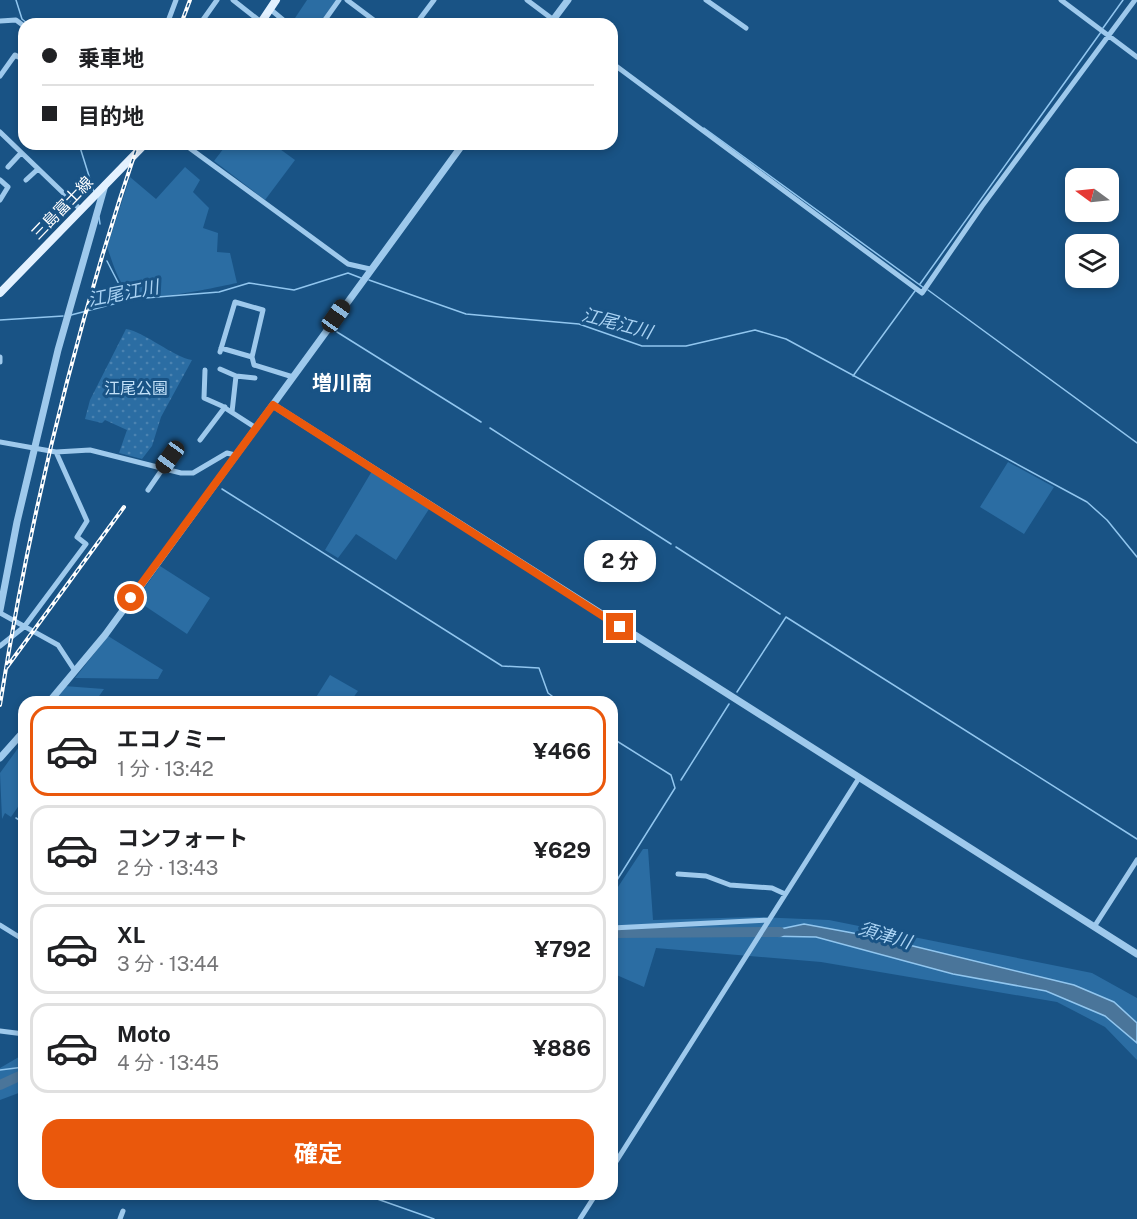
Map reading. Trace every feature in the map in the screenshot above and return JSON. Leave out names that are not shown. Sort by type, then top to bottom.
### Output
[{"type":"main road","points":[[264,18],[276,0]]},
{"type":"main road","name":"三島富士線","points":[[0,293],[136,150]]},
{"type":"street","points":[[169,18],[176,0]]},
{"type":"street","points":[[204,18],[217,0]]},
{"type":"street","points":[[233,0],[255,18]]},
{"type":"street","points":[[326,18],[339,0]]},
{"type":"street","points":[[347,0],[371,18]]},
{"type":"street","points":[[420,18],[434,0]]},
{"type":"street","points":[[526,0],[549,18]]},
{"type":"street","points":[[557,18],[568,0]]},
{"type":"street","points":[[706,0],[746,28]]},
{"type":"street","points":[[1061,0],[1137,57]]},
{"type":"street","points":[[618,67],[922,292],[982,206],[1135,0]]},
{"type":"street","points":[[270,9],[281,18]]},
{"type":"street","points":[[0,21],[18,22]]},
{"type":"street","points":[[0,76],[15,56],[18,57]]},
{"type":"street","points":[[0,132],[81,210]]},
{"type":"street","points":[[192,150],[348,264],[369,270]]},
{"type":"street","points":[[54,696],[105,635],[369,270],[459,150]]},
{"type":"street","points":[[8,167],[21,153]]},
{"type":"street","points":[[26,180],[38,169]]},
{"type":"street","points":[[0,180],[8,187],[0,200]]},
{"type":"street","points":[[75,671],[58,645],[24,627],[0,610],[34,447],[58,350],[105,184]]},
{"type":"street","points":[[252,357],[221,350],[235,302],[263,310],[252,357],[254,365],[293,377]]},
{"type":"street","points":[[0,357],[0,362]]},
{"type":"street","points":[[220,369],[236,376],[255,378]]},
{"type":"street","points":[[205,370],[204,398],[225,407],[256,428]]},
{"type":"street","points":[[232,412],[236,376]]},
{"type":"street","points":[[273,405],[1137,954]]},
{"type":"street","points":[[200,440],[225,407]]},
{"type":"street","points":[[0,442],[57,452],[90,450],[121,456],[162,469],[193,473],[226,453],[235,455]]},
{"type":"street","points":[[148,490],[179,446]]},
{"type":"street","points":[[0,646],[24,627],[86,544],[76,537],[87,521],[57,452]]},
{"type":"street","points":[[0,758],[18,738]]},
{"type":"street","points":[[618,1159],[859,778]]},
{"type":"street","points":[[1094,927],[1137,860]]},
{"type":"street","points":[[678,874],[706,876],[730,885],[772,888],[785,894]]},
{"type":"street","points":[[618,928],[769,920]]},
{"type":"street","points":[[0,925],[18,936]]},
{"type":"street","points":[[0,1031],[18,1033]]},
{"type":"street","points":[[580,1219],[592,1200]]},
{"type":"street","points":[[120,1219],[123,1211]]},
{"type":"green space","points":[[307,0],[336,0],[323,18],[295,18]]},
{"type":"green space","points":[[222,150],[281,150],[295,160],[265,200],[214,161]]},
{"type":"green space","points":[[185,167],[200,180],[193,192],[209,208],[203,228],[218,233],[217,252],[230,253],[237,283],[162,296],[135,294],[127,290],[120,281],[107,247],[130,177],[156,199]]},
{"type":"green space","name":"江尾公園","points":[[126,329],[192,360],[161,417],[152,446],[142,459],[119,453],[127,430],[105,420],[102,423],[85,419],[90,400]]},
{"type":"green space","points":[[1008,462],[1054,487],[1024,534],[980,507]]},
{"type":"green space","points":[[372,471],[429,509],[396,560],[356,534],[338,558],[325,550]]},
{"type":"green space","points":[[160,566],[210,598],[187,634],[136,600]]},
{"type":"green space","points":[[108,636],[163,670],[158,679],[75,678]]},
{"type":"green space","points":[[330,675],[358,691],[354,696],[317,696]]},
{"type":"green space","points":[[64,686],[104,689],[99,696],[57,696]]},
{"type":"green space","points":[[18,748],[18,807],[11,817],[5,813],[2,819],[0,773]]},
{"type":"green space","points":[[643,849],[648,849],[653,920],[755,917],[829,920],[1092,973],[1137,998],[1137,1060],[1105,1027],[1057,1002],[821,962],[656,948],[644,987],[618,976],[618,887]]},
{"type":"green space","points":[[18,1058],[18,1093],[0,1100],[0,1068]]},
{"type":"shaded area","points":[[804,924],[880,938],[1074,985],[1114,1002],[1137,1023],[1137,1043],[1105,1016],[1046,991],[953,974],[816,937],[765,936],[766,932]]},
{"type":"waterway","points":[[16,0],[22,18]]},
{"type":"waterway","points":[[1103,28],[1123,0]]},
{"type":"waterway","points":[[920,284],[1101,32]]},
{"type":"waterway","points":[[704,128],[924,288]]},
{"type":"waterway","points":[[81,150],[94,192]]},
{"type":"waterway","points":[[99,217],[100,224]]},
{"type":"waterway","points":[[107,261],[124,294],[132,299]]},
{"type":"waterway","name":"江尾江川","points":[[71,315],[133,299],[219,292],[249,283],[294,290],[348,273],[361,278]]},
{"type":"waterway","name":"江尾江川","points":[[369,280],[466,314],[579,324],[642,346],[686,346],[755,330],[786,339],[1087,502],[1107,520],[1137,557]]},
{"type":"waterway","points":[[928,290],[1137,443]]},
{"type":"waterway","points":[[853,376],[915,291]]},
{"type":"waterway","name":"江尾江川","points":[[0,320],[63,316]]},
{"type":"waterway","points":[[337,332],[481,422]]},
{"type":"waterway","points":[[490,428],[671,544]]},
{"type":"waterway","points":[[222,489],[502,666],[539,668],[548,693],[552,696]]},
{"type":"waterway","points":[[676,547],[780,614]]},
{"type":"waterway","points":[[737,692],[786,617],[1137,839]]},
{"type":"waterway","points":[[681,780],[729,704]]},
{"type":"waterway","points":[[618,742],[671,775],[675,788],[618,878]]},
{"type":"waterway","name":"須津川","points":[[618,933],[780,932]]},
{"type":"waterway","points":[[0,1070],[18,1068]]},
{"type":"waterway","name":"須津川","points":[[0,1085],[18,1077]]},
{"type":"waterway","points":[[380,1200],[434,1219]]},
{"type":"railway","points":[[183,18],[190,0]]},
{"type":"railway","points":[[0,705],[40,492],[57,422],[94,282],[136,150]]},
{"type":"railway","points":[[7,667],[124,507]]},
{"type":"district","name":"増川南","points":[[342,383]]},
{"type":"route","points":[[131,598],[273,405],[620,627]]}]
